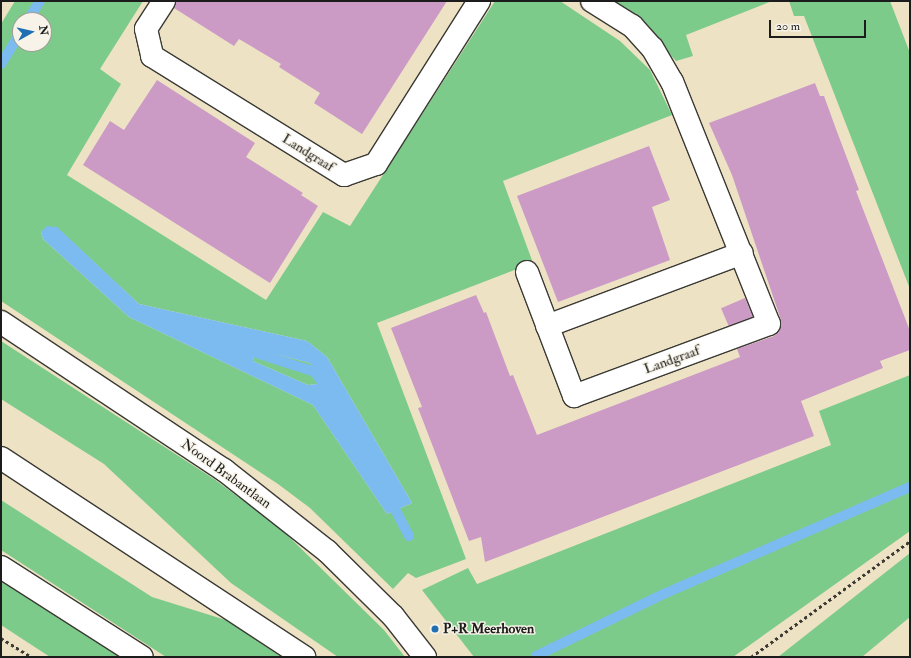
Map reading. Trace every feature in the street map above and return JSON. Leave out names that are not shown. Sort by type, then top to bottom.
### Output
[{"type":"street","name":"Landgraaf","points":[[164,1],[146,29],[152,56],[344,175],[376,164],[479,1]]},
{"type":"street","name":"Landgraaf","points":[[527,272],[574,396],[769,324],[742,253],[672,82],[652,48],[632,26],[592,1]]},
{"type":"street","points":[[547,326],[742,253]]},
{"type":"street","name":"Noord Brabantlaan","points":[[1,322],[242,484],[327,551],[393,616],[425,657]]},
{"type":"street","points":[[1,458],[304,657]]},
{"type":"street","points":[[1,567],[142,657]]},
{"type":"path","points":[[751,657],[910,541]]},
{"type":"path","points":[[1,638],[30,657]]},
{"type":"green space","points":[[15,1],[143,1],[100,69],[121,84],[67,175],[266,300],[323,212],[350,226],[495,1],[560,1],[620,41],[650,70],[672,115],[503,181],[533,263],[377,323],[466,559],[416,578],[408,573],[393,589],[310,508],[278,484],[1,301],[1,24]],"holes":[[[57,228],[139,304],[307,341],[327,357],[412,503],[387,514],[313,405],[129,317],[43,239],[41,232]]]},
{"type":"green space","points":[[613,1],[772,1],[686,35],[693,56],[676,61],[636,16]]},
{"type":"green space","points":[[789,1],[890,1],[910,53],[910,289],[804,16],[794,16]]},
{"type":"green space","points":[[1,341],[214,479],[280,528],[384,630],[405,657],[338,657],[231,583],[104,464],[1,399]]},
{"type":"green space","points":[[255,349],[310,363],[317,375],[318,384],[308,385],[253,361]]},
{"type":"green space","points":[[910,375],[910,531],[733,657],[474,657],[422,590],[468,568],[477,584],[831,445],[819,411]]},
{"type":"green space","points":[[1,500],[152,597],[229,621],[281,657],[166,657],[1,550]]},
{"type":"green space","points":[[910,553],[910,617],[862,657],[778,657]]},
{"type":"green space","points":[[1,580],[123,657],[50,657],[1,625]]},
{"type":"water","points":[[47,226],[57,227],[139,304],[307,341],[327,357],[412,503],[387,514],[313,405],[129,317],[43,239],[41,232]],"holes":[[[255,349],[310,363],[317,375],[317,384],[308,385],[253,361]]]},
{"type":"building","points":[[176,1],[447,1],[362,134],[314,103],[320,93],[279,67],[281,64],[239,39],[234,46],[174,8]]},
{"type":"building","points":[[157,80],[255,143],[246,157],[303,193],[301,195],[318,206],[270,283],[83,165],[110,121],[124,130]]},
{"type":"building","points":[[815,83],[820,96],[824,96],[859,190],[856,191],[910,331],[910,350],[880,361],[883,368],[801,401],[814,436],[485,562],[481,537],[469,541],[418,408],[422,407],[391,328],[476,295],[484,313],[486,312],[510,376],[513,375],[537,435],[740,357],[737,349],[774,336],[779,332],[781,320],[732,175],[709,123]]},
{"type":"building","points":[[649,146],[670,200],[652,207],[670,260],[558,302],[517,196]]},
{"type":"building","points":[[745,298],[753,317],[729,327],[721,308]]},
{"type":"waterway","points":[[33,12],[40,1]]},
{"type":"waterway","points":[[1,64],[12,46]]},
{"type":"waterway","points":[[241,348],[315,372],[323,384]]},
{"type":"waterway","points":[[536,656],[666,593],[910,487]]},
{"type":"waterway","points":[[389,498],[409,536]]},
{"type":"place","name":"P+R Meerhoven","points":[[435,629]]}]
